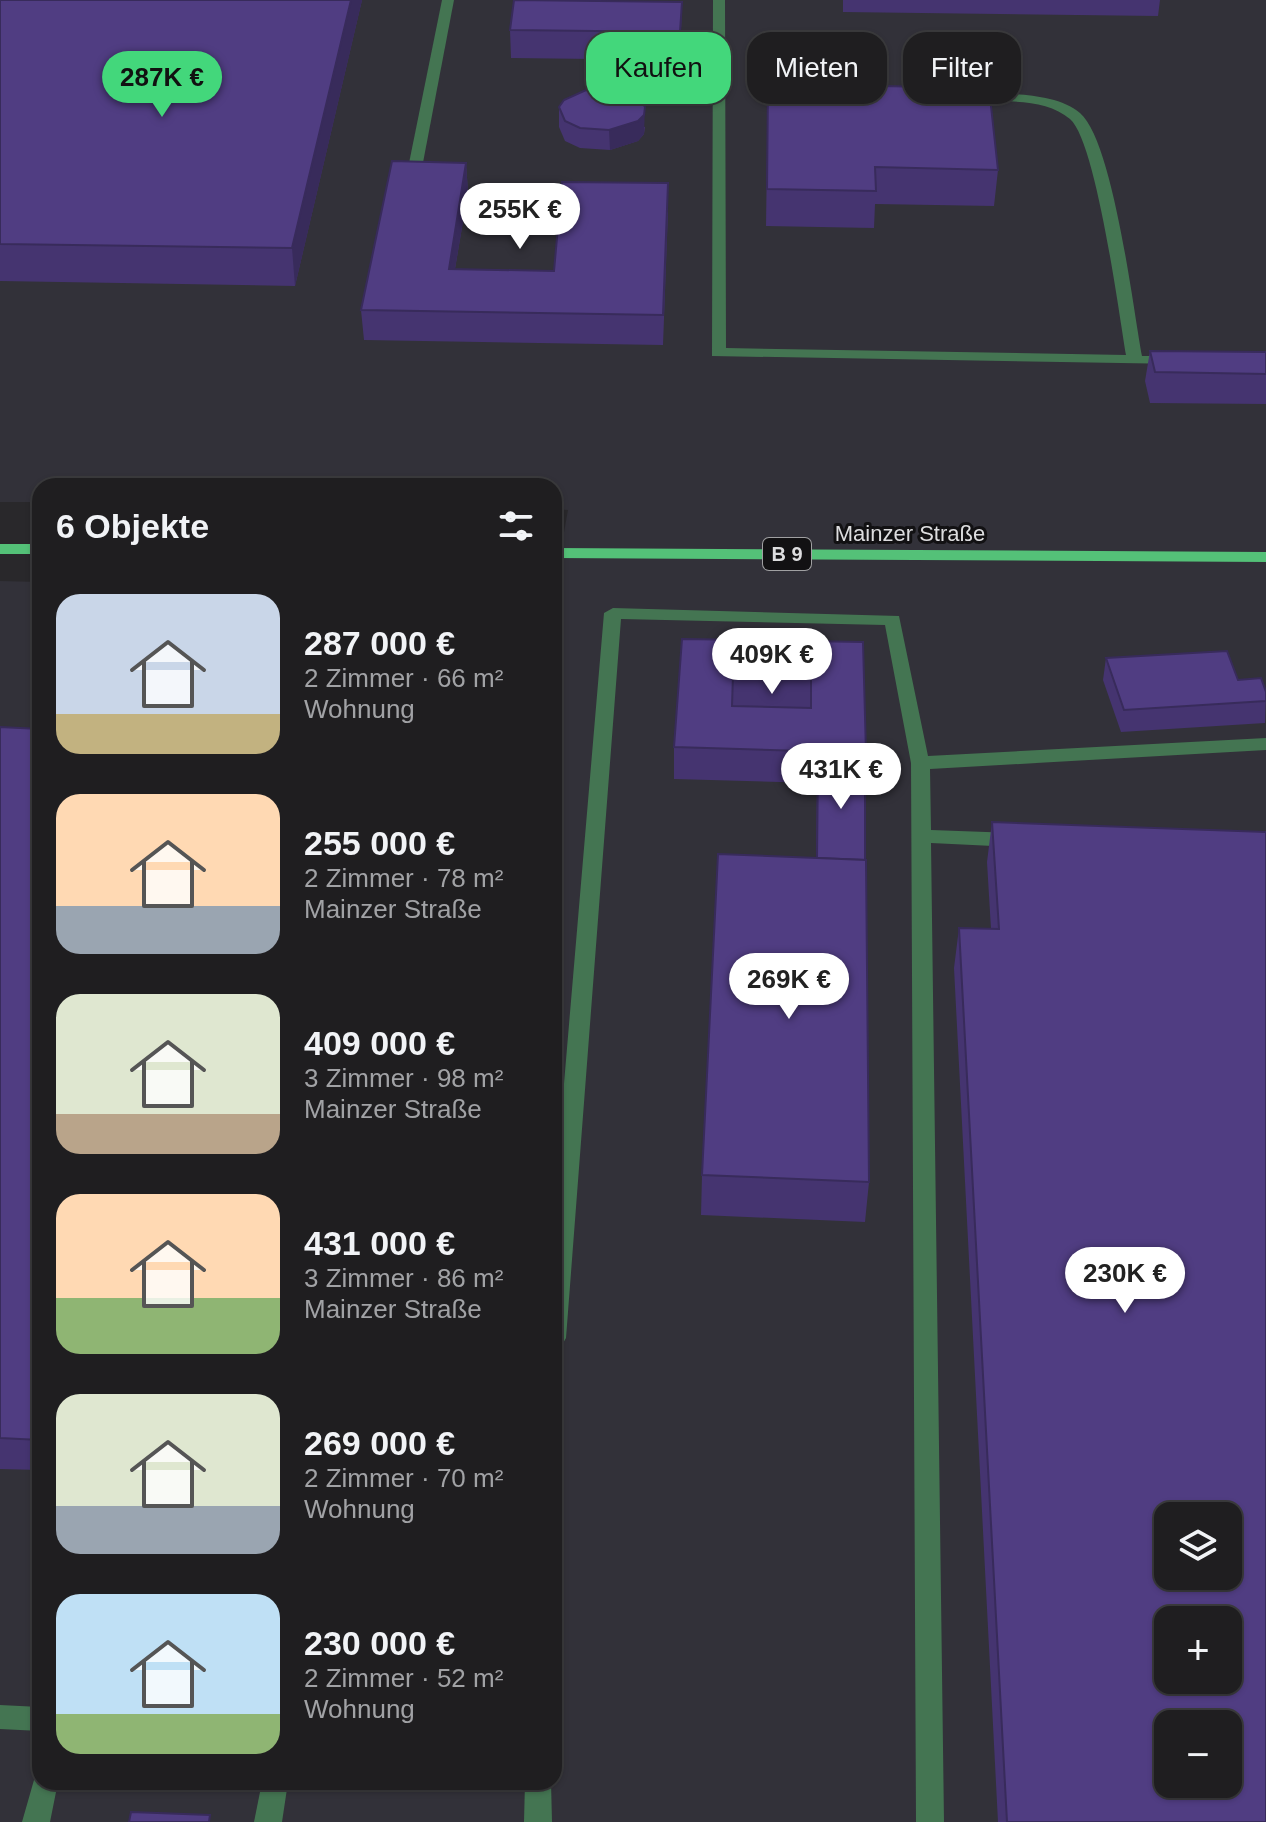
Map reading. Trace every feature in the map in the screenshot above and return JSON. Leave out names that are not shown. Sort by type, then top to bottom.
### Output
[{"type":"main road","points":[[0,549],[32,549]]},
{"type":"main road","name":"Mainzer Straße","points":[[562,553],[1266,557]]},
{"type":"lane","points":[[414,173],[448,0]]},
{"type":"lane","points":[[719,0],[718,353],[1193,361]]},
{"type":"lane","points":[[1021,101],[1039,102],[1077,118],[1087,132],[1099,176],[1135,360]]},
{"type":"lane","points":[[562,1240],[613,613],[893,620],[920,763],[930,1822]]},
{"type":"lane","points":[[920,763],[1266,744]]},
{"type":"lane","points":[[922,836],[1032,841]]},
{"type":"lane","points":[[0,1717],[32,1719]]},
{"type":"lane","points":[[36,1822],[43,1790]]},
{"type":"lane","points":[[268,1822],[274,1790]]},
{"type":"lane","points":[[538,1790],[538,1822]]},
{"type":"shaded area","points":[[0,0],[1266,0],[1266,1822],[0,1822],[0,581],[32,582],[32,1790],[562,1790],[562,543],[568,510],[562,510],[562,478],[32,478],[32,502],[0,502]]},
{"type":"building","points":[[0,0],[351,0],[292,248],[0,244]]},
{"type":"building","points":[[514,0],[682,2],[680,32],[510,30]]},
{"type":"building","points":[[887,86],[903,86],[903,104],[991,104],[998,170],[875,167],[876,191],[767,189],[768,104],[887,104]]},
{"type":"building","points":[[586,90],[586,104],[643,104],[644,115],[638,121],[609,130],[580,128],[565,121],[559,107],[564,100]]},
{"type":"building","points":[[392,161],[466,163],[449,269],[554,271],[562,182],[668,183],[663,315],[361,310]]},
{"type":"building","points":[[1150,351],[1266,352],[1266,374],[1155,372]]},
{"type":"building","points":[[682,639],[863,642],[866,753],[674,747]],"holes":[[[733,675],[811,679],[811,708],[732,706]]]},
{"type":"building","points":[[1227,651],[1238,680],[1261,678],[1266,701],[1124,710],[1106,658]]},
{"type":"building","points":[[0,727],[32,729],[32,1440],[0,1438]]},
{"type":"building","points":[[818,761],[865,763],[865,860],[817,858]]},
{"type":"building","points":[[992,822],[1266,832],[1266,1822],[1007,1822],[959,928],[999,929]]},
{"type":"building","points":[[718,854],[866,860],[869,1182],[702,1175]]},
{"type":"building","points":[[131,1812],[210,1815],[209,1822],[129,1822]]}]
